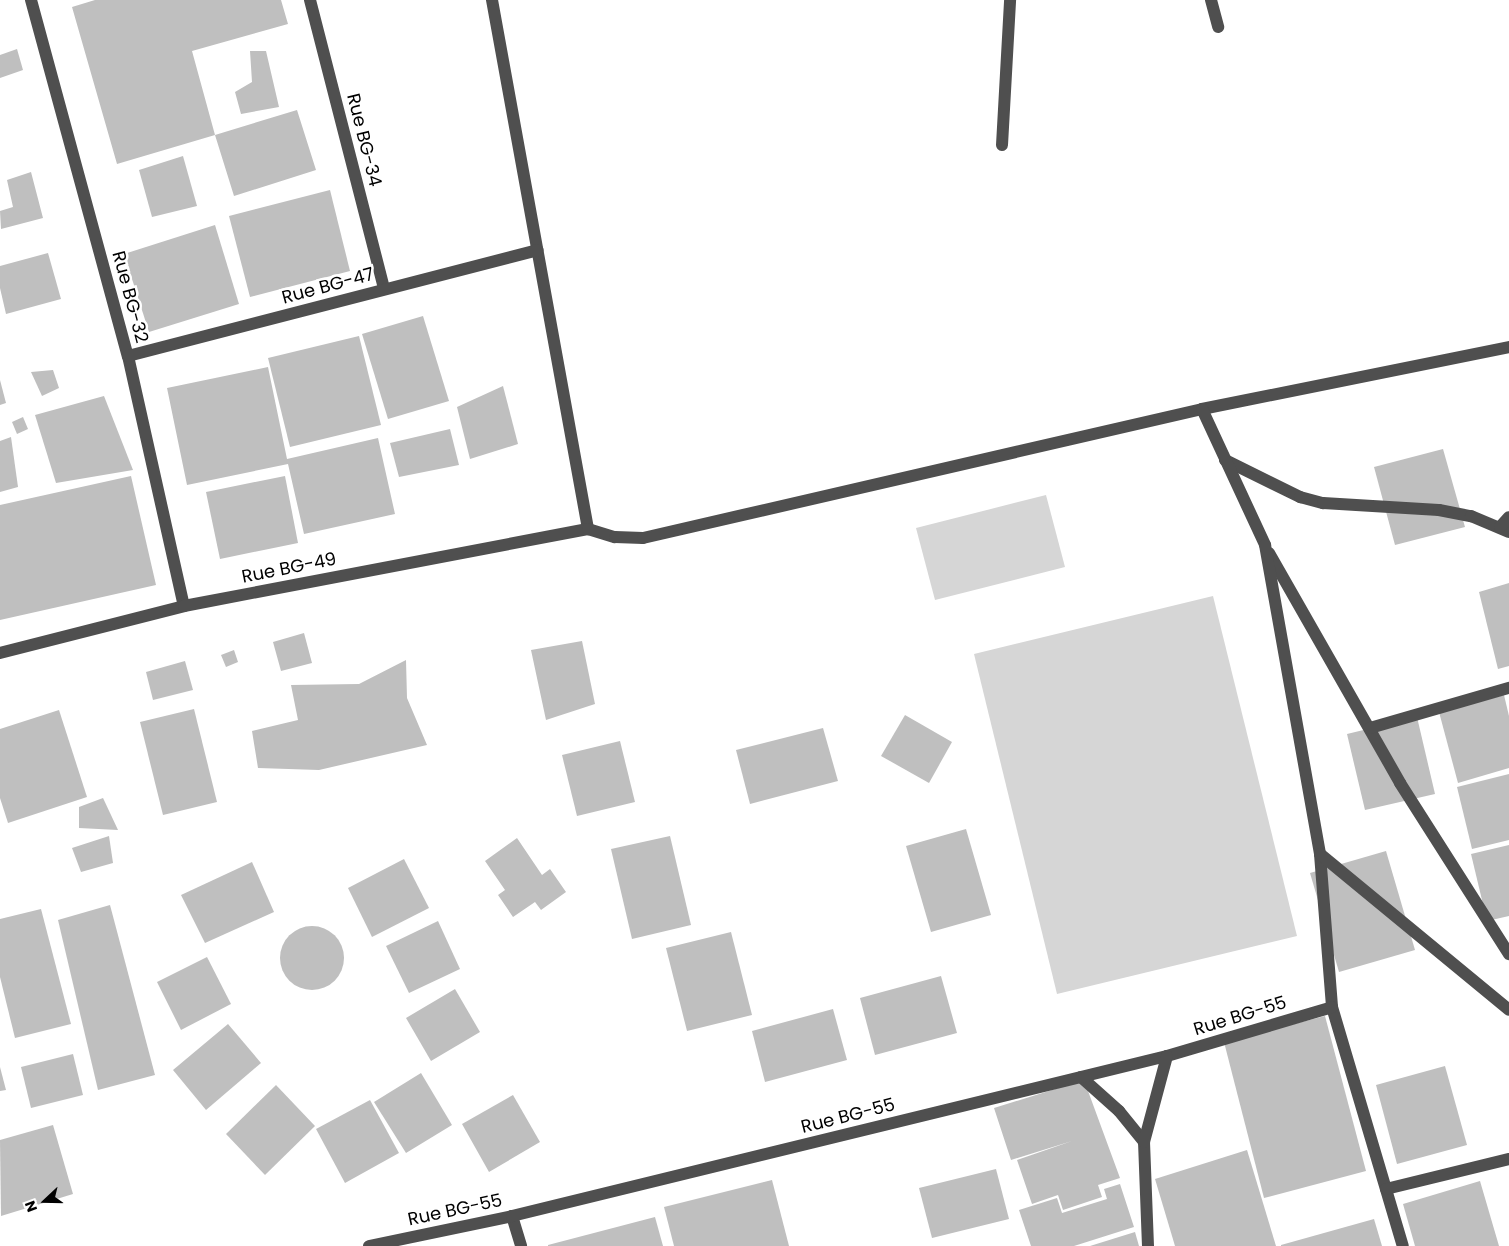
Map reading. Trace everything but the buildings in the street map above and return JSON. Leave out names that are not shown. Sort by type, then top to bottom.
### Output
[{"type":"street","name":"Rue BG-32","points":[[31,0],[128,356],[184,606]]},
{"type":"street","name":"Rue BG-34","points":[[310,0],[384,289]]},
{"type":"street","points":[[492,0],[588,530],[615,537],[643,538],[1202,409],[1509,347]]},
{"type":"street","points":[[1002,146],[1010,0]]},
{"type":"street","points":[[1211,0],[1218,27]]},
{"type":"street","name":"Rue BG-47","points":[[128,356],[538,250]]},
{"type":"street","points":[[1202,409],[1265,545],[1405,791],[1509,954]]},
{"type":"street","points":[[1224,460],[1300,498],[1323,502],[1439,510],[1471,516],[1504,529],[1509,517]]},
{"type":"street","name":"Rue BG-49","points":[[0,653],[184,606],[588,530]]},
{"type":"street","points":[[1265,545],[1320,854],[1332,1007],[1403,1246]]},
{"type":"street","points":[[1370,728],[1509,688]]},
{"type":"street","points":[[1320,854],[1509,1010]]},
{"type":"street","name":"Rue BG-55","points":[[369,1246],[512,1216],[1168,1056],[1332,1007]]},
{"type":"street","points":[[1148,1246],[1144,1142],[1168,1056]]},
{"type":"street","points":[[1081,1077],[1119,1111],[1144,1142]]},
{"type":"street","points":[[1386,1189],[1509,1159]]},
{"type":"street","points":[[512,1216],[521,1246]]},
{"type":"shaded area","points":[[1046,495],[1065,567],[935,600],[916,528]]},
{"type":"shaded area","points":[[1213,596],[1297,936],[1057,994],[974,654]]}]
